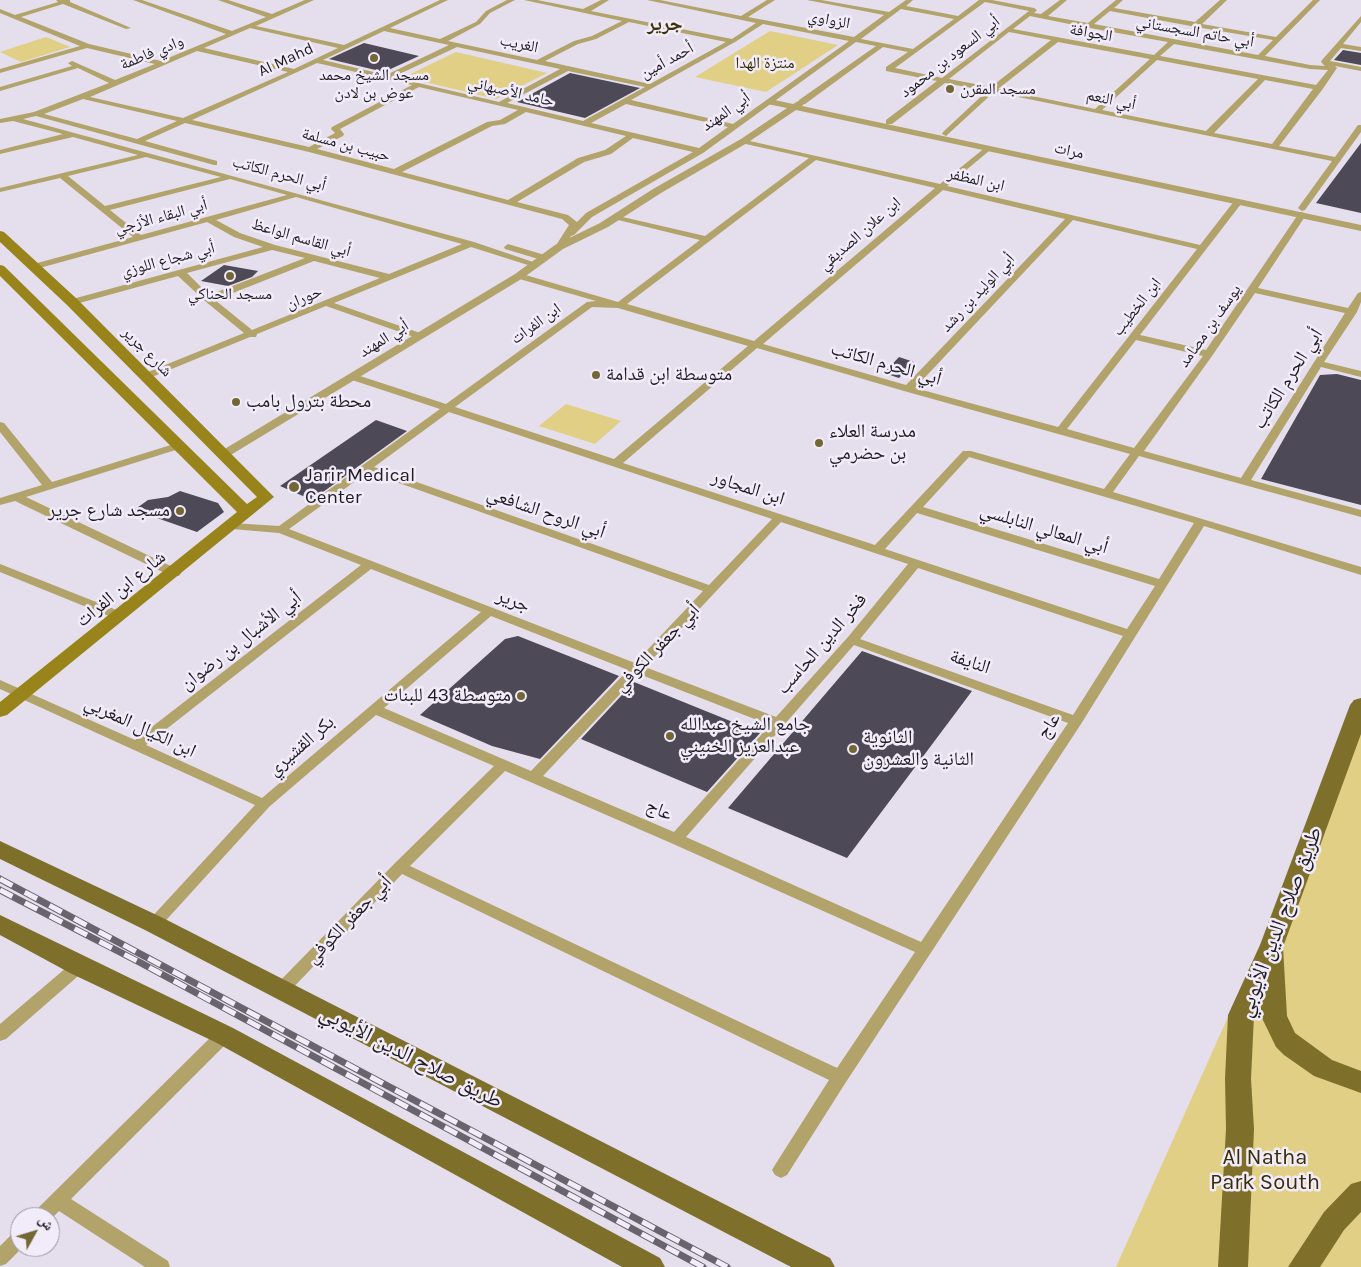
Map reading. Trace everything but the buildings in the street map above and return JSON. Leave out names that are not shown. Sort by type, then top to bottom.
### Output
[{"type":"main road","name":"شارع جرير","points":[[0,235],[72,302],[266,497]]},
{"type":"main road","points":[[2,274],[248,513]]},
{"type":"main road","name":"شارع ابن الفرات","points":[[0,711],[24,694],[175,573],[266,497]]},
{"type":"main road","name":"طريق صلاح الدين الأيوبي","points":[[1233,1267],[1240,1129],[1238,1079],[1241,1015],[1272,945],[1361,705]]},
{"type":"main road","name":"طريق صلاح الدين الأيوبي","points":[[0,849],[154,924],[820,1267]]},
{"type":"main road","points":[[0,924],[79,966],[224,1035],[650,1267]]},
{"type":"main road","points":[[1272,945],[1274,1016],[1278,1028],[1293,1048],[1309,1060],[1323,1068],[1361,1082]]},
{"type":"main road","points":[[1303,1267],[1334,1221],[1361,1194]]},
{"type":"street","points":[[14,17],[62,1],[72,0]]},
{"type":"street","points":[[136,0],[233,34]]},
{"type":"street","points":[[221,0],[271,16]]},
{"type":"street","name":"وادي فاطمة","points":[[0,121],[36,114],[199,49],[311,0]]},
{"type":"street","name":"Al Mahd","points":[[137,142],[295,72],[445,0]]},
{"type":"street","points":[[440,42],[478,23],[488,12],[512,0]]},
{"type":"street","points":[[527,0],[733,40]]},
{"type":"street","points":[[584,11],[606,0]]},
{"type":"street","name":"الزواوي","points":[[650,0],[914,51]]},
{"type":"street","points":[[743,18],[772,0]]},
{"type":"street","points":[[810,0],[888,14]]},
{"type":"street","points":[[914,51],[983,0]]},
{"type":"street","name":"أبي السعود بن محمود","points":[[889,122],[1034,10],[983,0]]},
{"type":"street","points":[[1041,18],[1064,0]]},
{"type":"street","points":[[1087,27],[1120,0]]},
{"type":"street","points":[[1196,25],[1224,0]]},
{"type":"street","points":[[1260,57],[1317,0]]},
{"type":"street","points":[[62,1],[128,28]]},
{"type":"street","name":"أبي المهند","points":[[224,453],[519,276],[558,247],[589,215],[700,150],[774,100],[888,14],[898,3],[909,1]]},
{"type":"street","points":[[898,3],[960,18]]},
{"type":"street","points":[[1109,9],[1277,39]]},
{"type":"street","points":[[0,11],[87,46],[162,63]]},
{"type":"street","name":"أبي حاتم السجستاني","points":[[1028,14],[1087,27],[1310,67],[1334,68]]},
{"type":"street","points":[[1325,62],[1361,18]]},
{"type":"street","points":[[538,62],[576,42],[594,38],[629,20]]},
{"type":"street","name":"أحمد أمين","points":[[585,123],[733,40],[763,21]]},
{"type":"street","points":[[249,26],[344,47]]},
{"type":"street","name":"الغريب","points":[[383,29],[650,86]]},
{"type":"street","name":"الجوافة","points":[[1006,30],[1319,88]]},
{"type":"street","points":[[946,134],[992,90],[1056,40]]},
{"type":"street","points":[[1097,111],[1172,42]]},
{"type":"street","name":"أبي المهند","points":[[558,247],[617,217],[744,141],[798,105],[882,44]]},
{"type":"street","points":[[386,77],[455,45]]},
{"type":"street","points":[[1338,45],[1361,49]]},
{"type":"street","points":[[0,71],[87,46]]},
{"type":"street","points":[[843,48],[855,46],[864,48],[869,53]]},
{"type":"street","points":[[199,49],[295,72]]},
{"type":"street","name":"أبي النعم","points":[[914,51],[889,69],[1337,160]]},
{"type":"street","points":[[55,55],[115,83]]},
{"type":"street","name":"حامد الأصبهاني","points":[[317,61],[700,150]]},
{"type":"street","points":[[1274,147],[1334,68],[1325,62]]},
{"type":"street","points":[[1325,62],[1361,69]]},
{"type":"street","points":[[0,89],[78,66]]},
{"type":"street","points":[[502,103],[566,68]]},
{"type":"street","points":[[1208,134],[1263,78]]},
{"type":"street","points":[[310,150],[340,134],[335,128],[420,84]]},
{"type":"street","name":"حبيب بن مسلمة","points":[[82,96],[172,120],[186,120],[310,150],[565,217],[574,224],[558,247]]},
{"type":"street","name":"مرات","points":[[774,100],[946,134],[1302,212],[1361,228]]},
{"type":"street","points":[[624,101],[734,126]]},
{"type":"street","points":[[393,173],[490,124],[502,122],[526,109]]},
{"type":"street","name":"مرات","points":[[829,111],[986,149],[1238,202],[1361,220]]},
{"type":"street","name":"أبي الحرم الكاتب","points":[[36,114],[545,258]]},
{"type":"street","name":"أبي الحرم الكاتب","points":[[15,119],[297,195],[471,244],[534,264]]},
{"type":"street","name":"يوسف بن مصامد","points":[[1107,493],[1139,452],[1254,290],[1302,212],[1361,126]]},
{"type":"street","points":[[0,152],[73,135]]},
{"type":"street","points":[[510,202],[581,160],[608,152],[632,135]]},
{"type":"street","name":"ابن المظفر","points":[[744,141],[813,159],[1202,248]]},
{"type":"street","name":"ابن علان الصديقي","points":[[616,463],[986,149]]},
{"type":"street","points":[[0,190],[147,155]]},
{"type":"street","points":[[620,305],[813,159]]},
{"type":"street","points":[[61,175],[140,238]]},
{"type":"street","points":[[104,209],[232,177]]},
{"type":"street","name":"أبي البقاء الأزجي","points":[[33,267],[297,195]]},
{"type":"street","name":"ابن الخطيب","points":[[1060,431],[1238,202]]},
{"type":"street","points":[[617,217],[706,240]]},
{"type":"street","name":"أبي الوليد بن رشد","points":[[908,389],[1070,218]]},
{"type":"street","name":"أبي القاسم الواعظ","points":[[208,220],[237,234],[272,247],[388,277]]},
{"type":"street","name":"حوران","points":[[147,376],[253,335],[388,277],[471,244]]},
{"type":"street","name":"أبي شجاع اللوزي","points":[[72,302],[272,247]]},
{"type":"street","points":[[208,299],[313,258]]},
{"type":"street","points":[[180,272],[208,299],[253,335]]},
{"type":"street","name":"أبي الحرم الكاتب","points":[[519,276],[908,389],[1361,514]]},
{"type":"street","points":[[1254,290],[1352,312]]},
{"type":"street","name":"أبي الحرم الكاتب","points":[[1244,482],[1352,312],[1361,294]]},
{"type":"street","points":[[328,304],[420,336]]},
{"type":"street","name":"ابن الفرات","points":[[282,530],[590,304],[620,305]]},
{"type":"street","points":[[1133,336],[1209,354]]},
{"type":"street","points":[[1318,364],[1361,374]]},
{"type":"street","name":"ابن المجاور","points":[[353,377],[1131,634]]},
{"type":"street","points":[[0,426],[49,486]]},
{"type":"street","points":[[0,502],[178,446]]},
{"type":"street","points":[[877,550],[967,453],[1202,521],[1361,571]]},
{"type":"street","name":"أبي الروح الشافعي","points":[[367,468],[713,590]]},
{"type":"street","points":[[16,497],[175,573]]},
{"type":"street","name":"أبي المعالي النابلسي","points":[[916,509],[1162,584]]},
{"type":"street","name":"أبي جعفر الكوفي","points":[[533,778],[780,518]]},
{"type":"street","name":"عاج","points":[[781,1170],[840,1077],[1076,722],[1202,521]]},
{"type":"street","name":"جرير","points":[[232,526],[282,530],[488,612],[778,723]]},
{"type":"street","name":"فخر الدين الحاسب","points":[[676,839],[852,640],[915,564]]},
{"type":"street","name":"أبي الأشبال بن رضوان","points":[[136,746],[369,565]]},
{"type":"street","points":[[0,568],[120,616]]},
{"type":"street","name":"بكر القشيري","points":[[154,924],[264,804],[488,612]]},
{"type":"street","name":"النايفة","points":[[852,640],[1076,722]]},
{"type":"street","name":"ابن الكيال المغربي","points":[[0,684],[264,804]]},
{"type":"street","name":"عاج","points":[[375,709],[503,766],[676,839],[925,950]]},
{"type":"street","name":"أبي جعفر الكوفي","points":[[281,990],[400,867],[503,766]]},
{"type":"street","points":[[400,867],[840,1077]]},
{"type":"street","points":[[0,1034],[79,966]]},
{"type":"street","points":[[51,1207],[224,1035]]},
{"type":"street","points":[[58,1200],[161,1267]]},
{"type":"street","points":[[0,1258],[10,1248]]},
{"type":"green space","name":"منتزة الهدا","points":[[770,31],[838,45],[766,92],[695,77]]},
{"type":"green space","points":[[46,37],[70,47],[21,62],[0,52]]},
{"type":"green space","points":[[456,52],[547,73],[496,99],[404,77]]},
{"type":"green space","points":[[566,404],[621,421],[595,444],[539,426]]},
{"type":"green space","name":"Al Natha Park South","points":[[1361,720],[1361,1267],[1116,1267]]},
{"type":"railway","points":[[0,879],[727,1267]]},
{"type":"railway","points":[[0,890],[141,963],[703,1267]]},
{"type":"place","name":"مسجد الشيخ محمد عوض بن لادن","points":[[374,58]]},
{"type":"place","name":"مسجد المقرن","points":[[950,89]]},
{"type":"place","name":"مسجد الحناكي","points":[[230,276]]},
{"type":"place","name":"متوسطة ابن قدامة","points":[[596,375]]},
{"type":"place","name":"محطة بترول بامب","points":[[236,402]]},
{"type":"place","name":"مدرسة العلاء بن حضرمي","points":[[819,443]]},
{"type":"place","name":"Jarir Medical Center","points":[[294,487]]},
{"type":"place","name":"مسجد شارع جرير","points":[[180,511]]},
{"type":"place","name":"متوسطة 43 للبنات","points":[[521,696]]},
{"type":"place","name":"جامع الشيخ عبدالله عبدالعزيز الخنيني","points":[[670,736]]},
{"type":"place","name":"الثانوية الثانية والعشرون","points":[[853,749]]},
{"type":"district","name":"جرير","points":[[665,24]]}]
